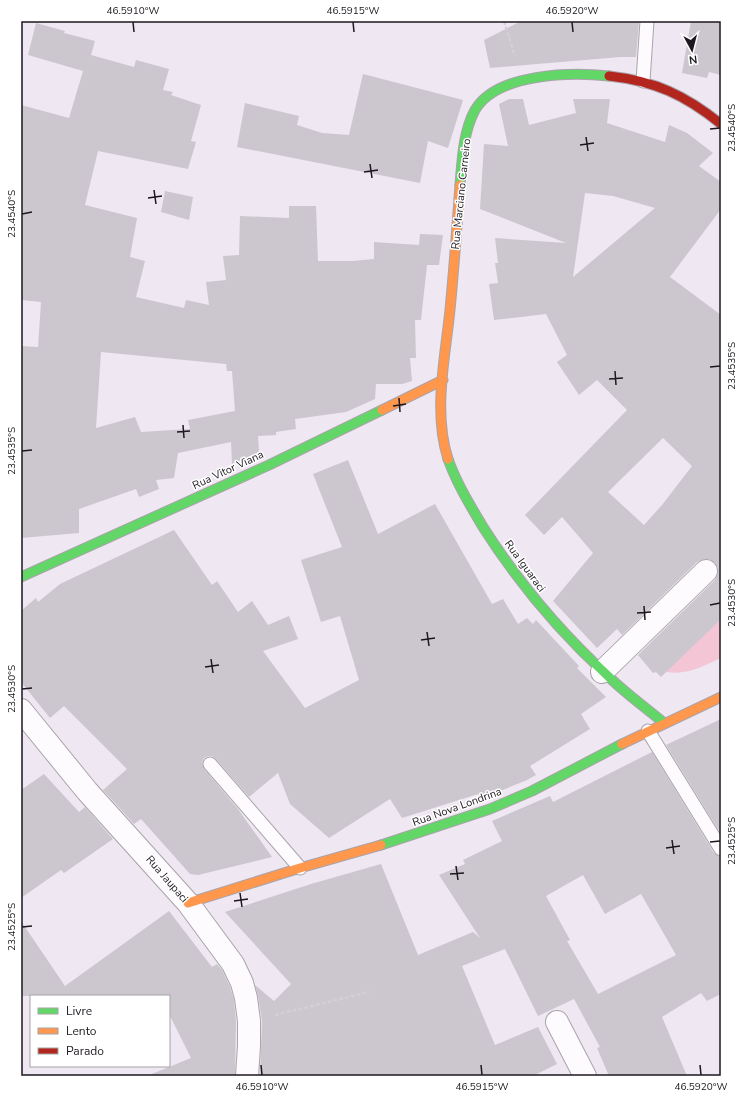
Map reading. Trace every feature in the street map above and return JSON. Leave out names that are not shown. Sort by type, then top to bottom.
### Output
[{"type":"street","name":"Rua Marciano Carneiro","points":[[443,380],[450,317],[462,165],[467,131],[476,109],[491,94],[509,84],[554,75],[587,74],[614,76],[643,81],[668,90],[697,105],[721,124]]},
{"type":"street","name":"Rua Vitor Viana","points":[[21,577],[269,465],[443,380]]},
{"type":"street","name":"Rua Iguaraci","points":[[443,380],[442,425],[446,453],[455,476],[469,504],[490,538],[525,588],[545,613],[602,672],[664,723]]},
{"type":"street","points":[[602,672],[706,571]]},
{"type":"street","name":"Rua Nova Londrina","points":[[188,903],[300,868],[396,841],[490,809],[532,791],[664,723],[721,697]]},
{"type":"street","name":"Rua Jaupaci","points":[[21,710],[87,791],[188,903],[233,964],[242,982],[249,1021],[247,1076]]},
{"type":"street","points":[[557,1022],[585,1076]]},
{"type":"lane","points":[[643,81],[647,21]]},
{"type":"lane","points":[[648,731],[721,849]]},
{"type":"lane","points":[[210,764],[300,868]]},
{"type":"path","points":[[504,21],[523,80]]},
{"type":"path","points":[[249,1021],[369,992]]},
{"type":"shaded area","points":[[721,589],[721,658],[688,671],[674,673],[666,672]]},
{"type":"building","points":[[521,21],[639,21],[636,57],[620,57],[490,68],[484,40]]},
{"type":"building","points":[[691,21],[721,21],[721,75],[709,72],[707,78],[682,73]]},
{"type":"building","points":[[36,23],[65,31],[64,33],[95,41],[91,55],[134,67],[136,60],[169,69],[163,90],[173,92],[171,95],[201,105],[191,141],[196,142],[188,169],[98,151],[85,205],[137,218],[130,257],[145,261],[136,297],[184,308],[186,300],[209,305],[206,282],[226,280],[223,256],[239,255],[240,216],[289,218],[289,206],[316,206],[318,261],[352,261],[374,259],[374,242],[419,245],[420,234],[443,235],[439,265],[427,265],[421,320],[415,320],[416,358],[410,358],[412,381],[402,384],[376,384],[375,399],[346,412],[295,419],[296,429],[276,432],[276,435],[258,436],[259,452],[232,464],[231,442],[178,453],[174,478],[156,480],[159,489],[139,497],[136,489],[79,509],[79,533],[21,538],[21,346],[38,347],[41,302],[21,300],[21,105],[69,118],[83,71],[28,55]],"holes":[[[101,352],[226,364],[227,371],[232,371],[235,411],[188,420],[190,429],[141,432],[135,417],[96,428]]]},
{"type":"building","points":[[363,74],[463,100],[448,148],[428,141],[420,183],[237,147],[245,103],[299,116],[297,125],[322,133],[349,135]]},
{"type":"building","points":[[509,99],[523,99],[529,125],[576,113],[573,99],[610,99],[607,123],[665,142],[669,125],[687,133],[713,153],[699,166],[721,182],[721,209],[670,277],[721,315],[721,617],[718,622],[661,677],[656,672],[653,673],[638,655],[715,580],[718,574],[718,568],[715,563],[709,559],[703,559],[697,562],[622,635],[617,629],[597,648],[553,601],[593,553],[562,517],[544,535],[525,515],[627,410],[597,380],[579,395],[557,362],[567,355],[546,314],[494,320],[489,284],[498,283],[495,263],[498,263],[495,238],[566,243],[480,209],[484,144],[508,146],[499,104]],"holes":[[[585,193],[613,196],[655,208],[573,277]],[[663,438],[692,466],[662,505],[644,525],[608,492]]]},
{"type":"building","points":[[165,191],[193,197],[189,220],[161,212]]},
{"type":"building","points":[[348,460],[378,534],[435,504],[492,604],[503,599],[518,624],[527,618],[533,624],[536,620],[579,666],[577,668],[606,697],[581,714],[590,729],[530,766],[536,775],[527,780],[481,799],[478,794],[402,818],[390,799],[329,838],[290,804],[278,773],[249,797],[216,759],[212,756],[208,756],[204,758],[202,762],[204,769],[238,809],[272,857],[198,875],[190,874],[141,819],[134,824],[103,790],[127,769],[64,706],[50,718],[21,682],[21,611],[36,598],[38,602],[60,584],[174,530],[212,585],[217,581],[238,612],[252,601],[268,625],[289,616],[298,639],[263,651],[305,708],[359,680],[340,616],[321,622],[301,560],[342,547],[313,474]]},
{"type":"building","points":[[721,719],[721,834],[666,745]]},
{"type":"building","points":[[652,752],[714,853],[721,857],[721,994],[707,1001],[701,993],[662,1017],[687,1076],[609,1076],[597,1048],[600,1047],[574,999],[538,1016],[505,949],[462,966],[495,1045],[538,1027],[557,1064],[533,1076],[260,1076],[262,1021],[255,985],[274,1001],[291,984],[225,912],[311,884],[381,864],[418,955],[473,932],[480,938],[439,875],[465,864],[463,860],[502,841],[492,821],[550,796],[553,802]],"holes":[[[583,875],[605,914],[641,894],[676,955],[598,994],[567,941],[570,940],[546,896]]]},
{"type":"building","points":[[44,774],[79,812],[85,807],[113,839],[64,873],[61,870],[21,898],[21,790]]},
{"type":"building","points":[[169,911],[212,967],[217,964],[222,970],[230,987],[234,1000],[236,1022],[235,1076],[147,1076],[191,1058],[170,1016],[170,995],[21,996],[21,921],[65,986]]},
{"type":"traffic: fast","points":[[460,185],[464,147],[468,128],[475,110],[486,98],[500,89],[517,82],[536,78],[575,74],[609,76]]},
{"type":"traffic: fast","points":[[21,577],[269,465],[382,410]]},
{"type":"traffic: fast","points":[[448,459],[460,486],[483,527],[525,587],[573,642],[590,659],[621,688],[664,723]]},
{"type":"traffic: fast","points":[[381,845],[490,809],[532,791],[622,744]]},
{"type":"traffic: slow","points":[[448,459],[441,423],[441,404],[443,366],[450,310],[460,185]]},
{"type":"traffic: slow","points":[[382,410],[443,380]]},
{"type":"traffic: slow","points":[[622,744],[721,697]]},
{"type":"traffic: slow","points":[[188,903],[300,868],[381,845]]},
{"type":"traffic: jam","points":[[609,76],[626,78],[669,91],[695,105],[721,124]]}]
